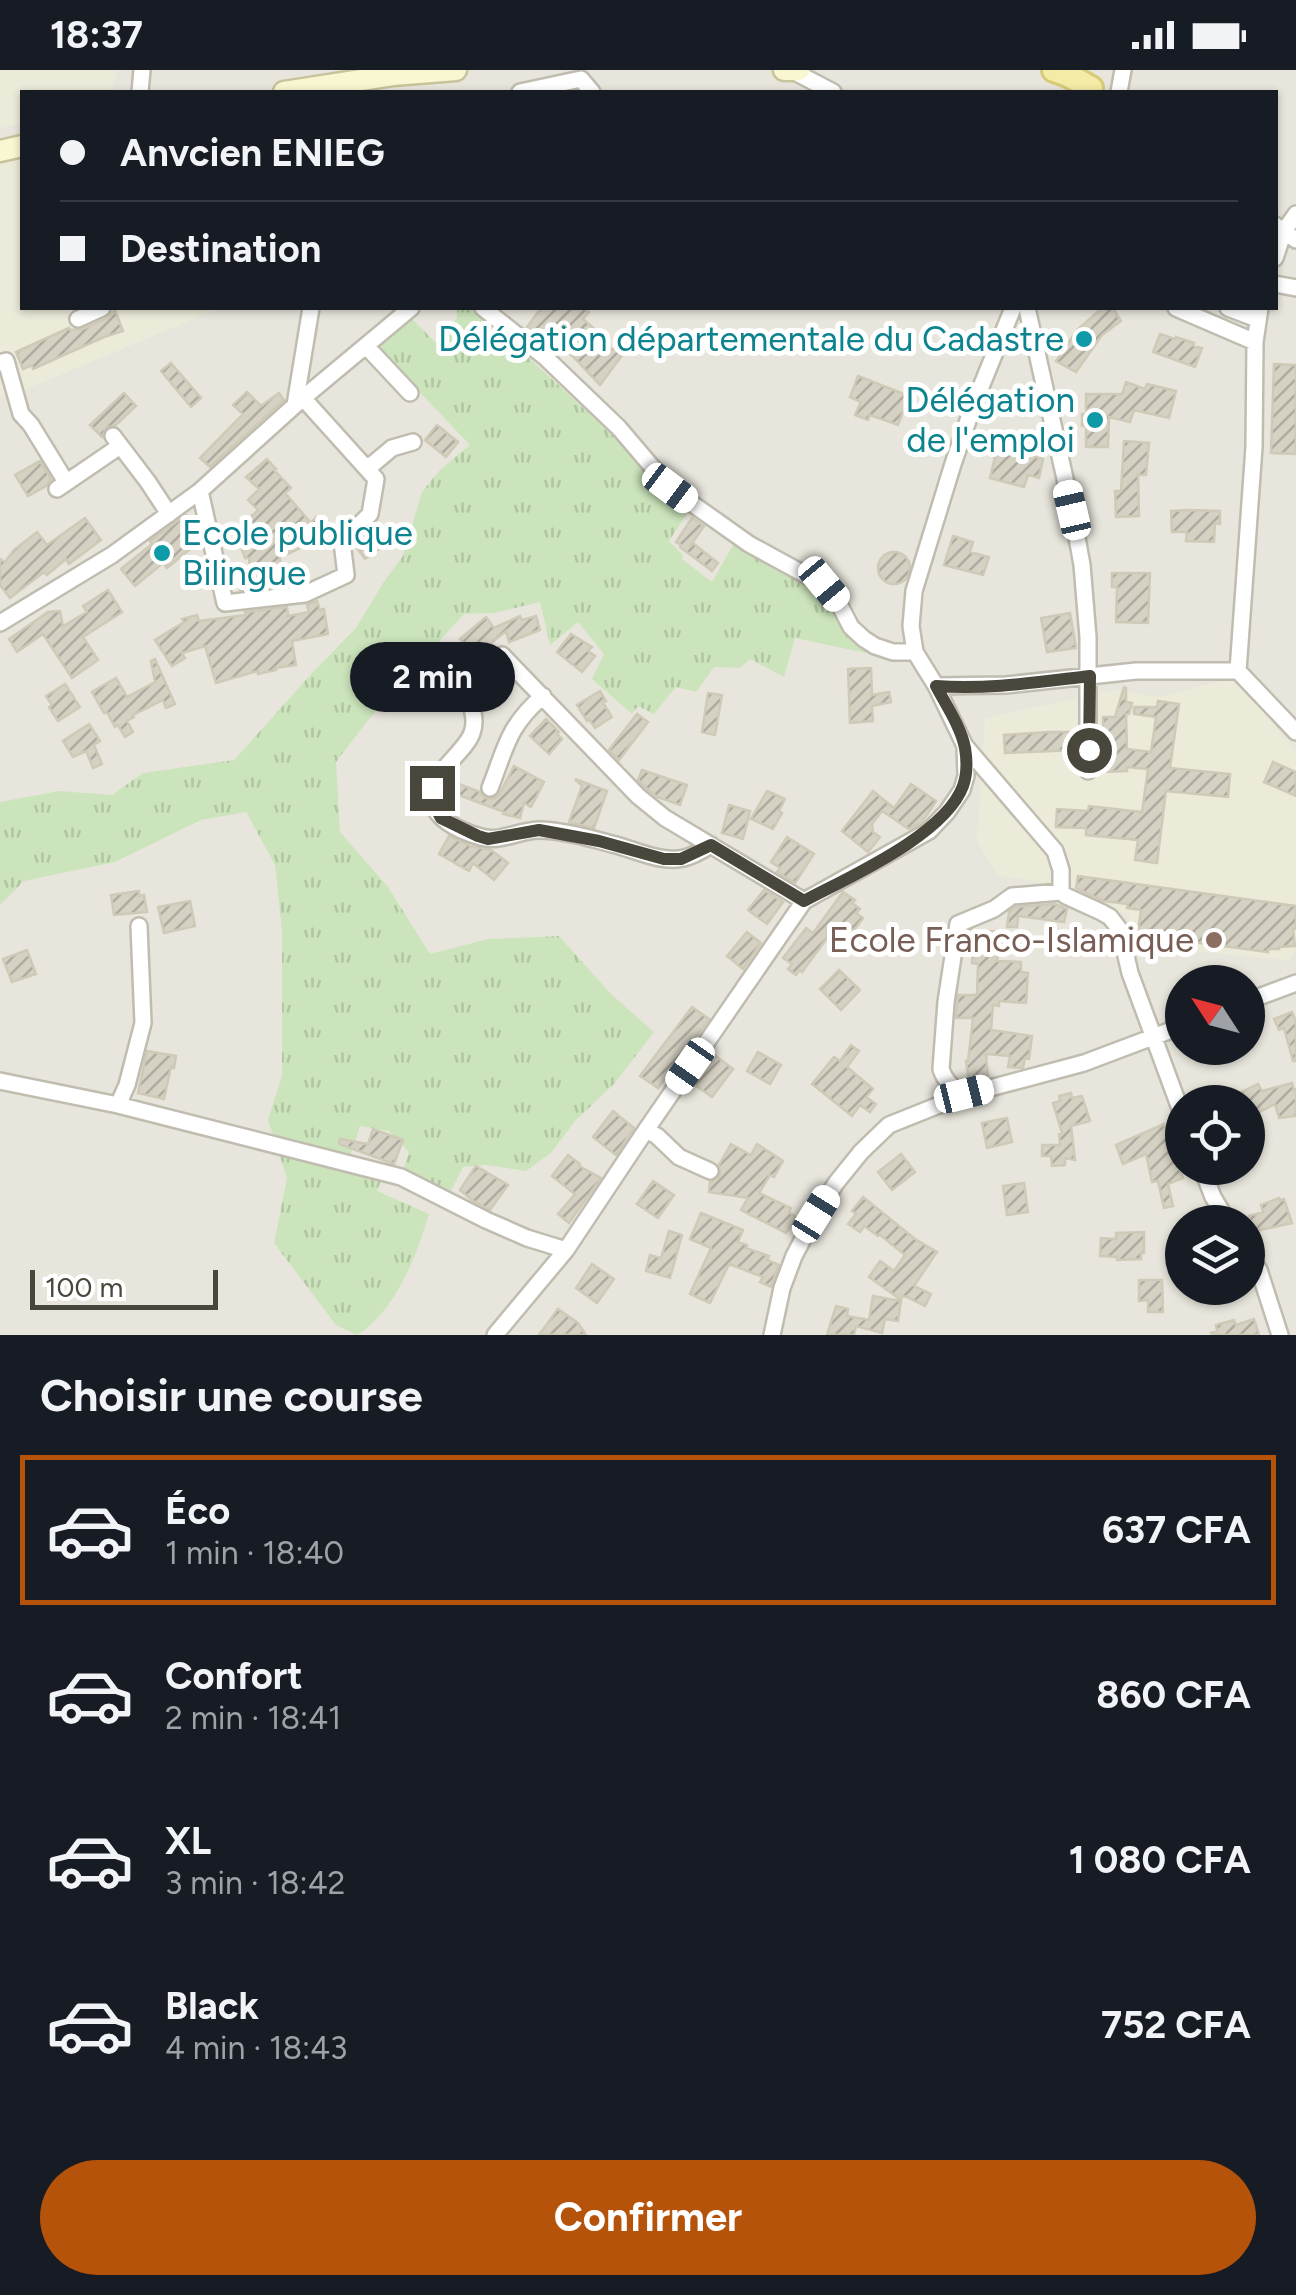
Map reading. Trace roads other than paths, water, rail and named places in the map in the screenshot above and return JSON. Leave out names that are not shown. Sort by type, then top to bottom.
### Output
[{"type":"main road","points":[[311,90],[456,70]]},
{"type":"main road","points":[[789,70],[799,70]]},
{"type":"main road","points":[[1054,70],[1092,84]]},
{"type":"street","points":[[789,70],[829,90]]},
{"type":"street","points":[[536,90],[584,84]]},
{"type":"street","points":[[1285,232],[1296,214]]},
{"type":"street","points":[[78,319],[98,310]]},
{"type":"street","points":[[299,402],[311,310]]},
{"type":"street","points":[[0,623],[112,555],[200,491],[409,310]]},
{"type":"street","points":[[486,310],[546,358],[619,428],[670,488],[749,544],[824,584],[851,627],[864,639],[893,652],[915,652]]},
{"type":"street","points":[[1012,310],[959,446],[914,591],[911,626],[915,652],[964,746],[1055,851],[1062,892],[1116,923],[1130,973],[1172,1085]]},
{"type":"street","points":[[1027,310],[1082,565],[1090,676],[1088,771]]},
{"type":"street","points":[[1181,310],[1255,342]]},
{"type":"street","points":[[1238,671],[1259,313]]},
{"type":"street","points":[[366,346],[410,393]]},
{"type":"street","points":[[0,363],[6,361],[21,414],[31,425],[62,485],[117,441],[168,514]]},
{"type":"street","points":[[200,491],[225,604],[305,594],[346,574],[342,542],[370,514],[376,479],[299,402]]},
{"type":"street","points":[[365,467],[392,448],[412,442]]},
{"type":"street","points":[[502,655],[638,796],[665,818],[804,901]]},
{"type":"street","points":[[936,686],[1006,685],[1136,671],[1238,671],[1296,732]]},
{"type":"street","points":[[490,788],[511,732],[524,712],[543,696]]},
{"type":"street","points":[[471,703],[472,733],[432,788],[430,798],[441,818],[450,824],[488,839],[539,830],[664,859],[681,859],[711,845]]},
{"type":"street","points":[[495,1335],[566,1250],[804,901],[928,830],[962,790],[966,776],[964,746]]},
{"type":"street","points":[[964,1094],[950,1086],[941,1068],[958,924],[1012,896],[1062,892]]},
{"type":"street","points":[[118,1105],[143,1023],[139,926]]},
{"type":"street","points":[[1265,995],[1296,984]]},
{"type":"street","points":[[772,1335],[794,1256],[836,1183],[888,1125],[964,1094],[1084,1063],[1165,1034]]},
{"type":"street","points":[[0,1081],[118,1105],[401,1177],[526,1238],[566,1250]]},
{"type":"street","points":[[646,1130],[680,1157],[710,1171]]},
{"type":"street","points":[[1265,1289],[1280,1335]]},
{"type":"place","name":"Délégation départementale du Cadastre","points":[[1084,339]]},
{"type":"place","name":"Délégation de l'emploi","points":[[1095,420]]},
{"type":"place","name":"Ecole publique Bilingue","points":[[162,553]]},
{"type":"place","name":"Ecole Franco-Islamique","points":[[1214,940]]}]
